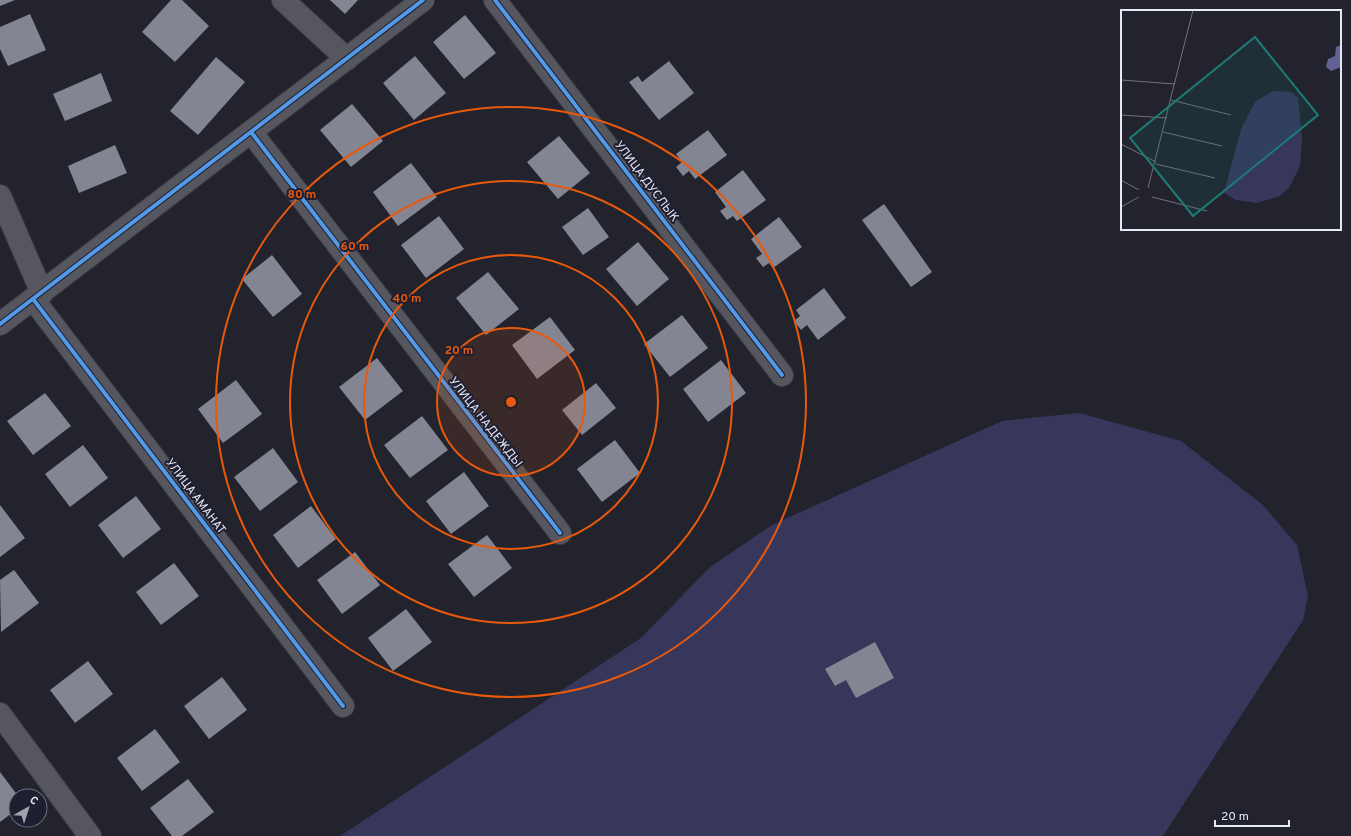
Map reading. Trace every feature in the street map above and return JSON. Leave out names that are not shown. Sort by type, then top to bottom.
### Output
[{"type":"street","points":[[283,0],[347,58]]},
{"type":"street","points":[[0,324],[423,0]]},
{"type":"street","name":"УЛИЦА ДУСЛЫК","points":[[495,0],[782,375]]},
{"type":"street","name":"УЛИЦА НАДЕЖДЫ","points":[[251,132],[560,533]]},
{"type":"street","name":"УЛИЦА АМАНАТ","points":[[0,196],[38,296],[343,706]]},
{"type":"street","points":[[0,714],[90,836]]},
{"type":"shaded area","points":[[1079,413],[1181,441],[1263,505],[1297,545],[1308,596],[1303,620],[1163,836],[340,836],[641,638],[710,567],[772,525],[1002,421]]},
{"type":"building","points":[[0,0],[15,0],[0,6]]},
{"type":"building","points":[[171,0],[182,0],[209,26],[175,62],[142,32]]},
{"type":"building","points":[[330,0],[358,0],[345,14]]},
{"type":"building","points":[[30,14],[46,50],[8,66],[0,49],[0,27]]},
{"type":"building","points":[[465,15],[496,53],[464,79],[433,42]]},
{"type":"building","points":[[415,56],[446,93],[414,120],[383,83]]},
{"type":"building","points":[[216,57],[245,82],[198,135],[170,111]]},
{"type":"building","points":[[669,61],[694,93],[659,120],[629,82],[638,76],[642,82]]},
{"type":"building","points":[[101,73],[112,101],[65,121],[53,94]]},
{"type":"building","points":[[352,104],[383,141],[351,167],[320,130]]},
{"type":"building","points":[[708,130],[727,155],[695,179],[689,171],[683,176],[676,167],[682,162],[676,154]]},
{"type":"building","points":[[559,136],[590,173],[558,199],[527,162]]},
{"type":"building","points":[[115,145],[127,173],[79,193],[68,166]]},
{"type":"building","points":[[411,163],[437,197],[398,226],[373,192]]},
{"type":"building","points":[[743,170],[766,200],[737,221],[733,216],[727,220],[720,211],[726,207],[715,192]]},
{"type":"building","points":[[884,204],[932,272],[911,287],[862,220]]},
{"type":"building","points":[[588,208],[609,237],[583,255],[562,227]]},
{"type":"building","points":[[439,216],[464,249],[426,278],[401,245]]},
{"type":"building","points":[[779,217],[802,247],[773,268],[769,263],[763,267],[756,258],[762,254],[751,239]]},
{"type":"building","points":[[638,242],[669,279],[637,306],[606,269]]},
{"type":"building","points":[[272,255],[302,294],[273,317],[242,279]]},
{"type":"building","points":[[488,272],[519,309],[486,335],[456,298]]},
{"type":"building","points":[[824,288],[846,318],[818,340],[807,325],[801,330],[794,321],[800,316],[796,310]]},
{"type":"building","points":[[682,315],[708,348],[670,377],[644,344]]},
{"type":"building","points":[[550,317],[575,350],[537,379],[512,345]]},
{"type":"building","points":[[377,358],[403,391],[365,420],[339,387]]},
{"type":"building","points":[[721,360],[746,393],[708,422],[683,389]]},
{"type":"building","points":[[236,380],[262,414],[223,443],[198,409]]},
{"type":"building","points":[[596,383],[616,408],[582,435],[562,410]]},
{"type":"building","points":[[45,393],[71,426],[33,455],[7,421]]},
{"type":"building","points":[[422,416],[448,450],[410,478],[384,445]]},
{"type":"building","points":[[615,440],[640,473],[602,502],[577,469]]},
{"type":"building","points":[[83,445],[108,478],[70,507],[45,474]]},
{"type":"building","points":[[273,448],[298,482],[260,511],[234,477]]},
{"type":"building","points":[[464,472],[489,506],[451,534],[426,501]]},
{"type":"building","points":[[136,496],[161,529],[123,558],[98,525]]},
{"type":"building","points":[[0,505],[25,538],[0,557]]},
{"type":"building","points":[[311,506],[336,539],[298,568],[273,535]]},
{"type":"building","points":[[487,535],[512,568],[474,597],[448,564]]},
{"type":"building","points":[[355,552],[380,585],[342,614],[317,580]]},
{"type":"building","points":[[174,563],[199,596],[161,625],[136,592]]},
{"type":"building","points":[[14,570],[39,603],[1,632],[0,580]]},
{"type":"building","points":[[406,609],[432,642],[393,671],[368,638]]},
{"type":"building","points":[[875,642],[894,678],[856,698],[846,680],[835,686],[825,669]]},
{"type":"building","points":[[88,661],[113,694],[75,723],[50,690]]},
{"type":"building","points":[[222,677],[247,710],[209,739],[184,706]]},
{"type":"building","points":[[155,729],[180,762],[142,791],[117,758]]},
{"type":"building","points":[[0,772],[12,788],[8,788],[8,816],[0,822]]},
{"type":"building","points":[[188,779],[214,812],[182,836],[172,836],[150,808]]},
{"type":"cycle path","points":[[0,324],[423,0]]},
{"type":"cycle path","points":[[495,0],[782,375]]},
{"type":"cycle path","points":[[251,132],[560,533]]},
{"type":"cycle path","points":[[33,299],[343,706]]}]
